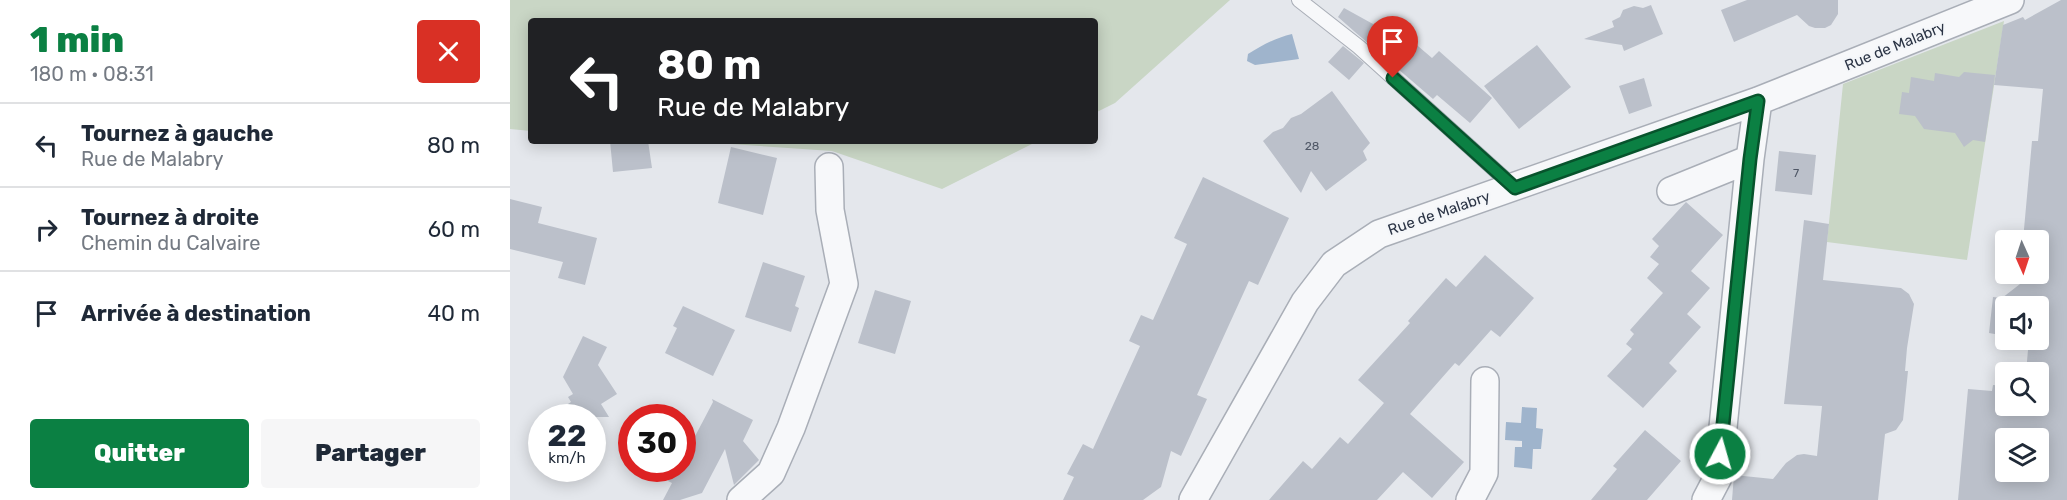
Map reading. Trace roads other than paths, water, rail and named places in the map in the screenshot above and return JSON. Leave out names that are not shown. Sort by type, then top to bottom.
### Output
[{"type":"street","name":"Rue de Malabry","points":[[1193,500],[1305,302],[1334,264],[1379,234],[1758,101],[2010,0]]},
{"type":"street","points":[[1706,500],[1718,477],[1750,159],[1758,101]]},
{"type":"street","points":[[1671,191],[1750,159]]},
{"type":"street","points":[[741,500],[771,473],[791,428],[844,284],[830,210],[829,167]]},
{"type":"street","points":[[1470,500],[1484,473],[1485,381]]},
{"type":"lane","points":[[1299,0],[1359,47],[1515,188]]},
{"type":"water","points":[[1292,34],[1299,59],[1255,65],[1247,61],[1248,54],[1269,42]]},
{"type":"water","points":[[1522,407],[1537,408],[1536,428],[1543,429],[1541,449],[1533,449],[1532,469],[1514,467],[1515,447],[1522,447],[1522,441],[1505,440],[1506,422],[1521,423]]}]
